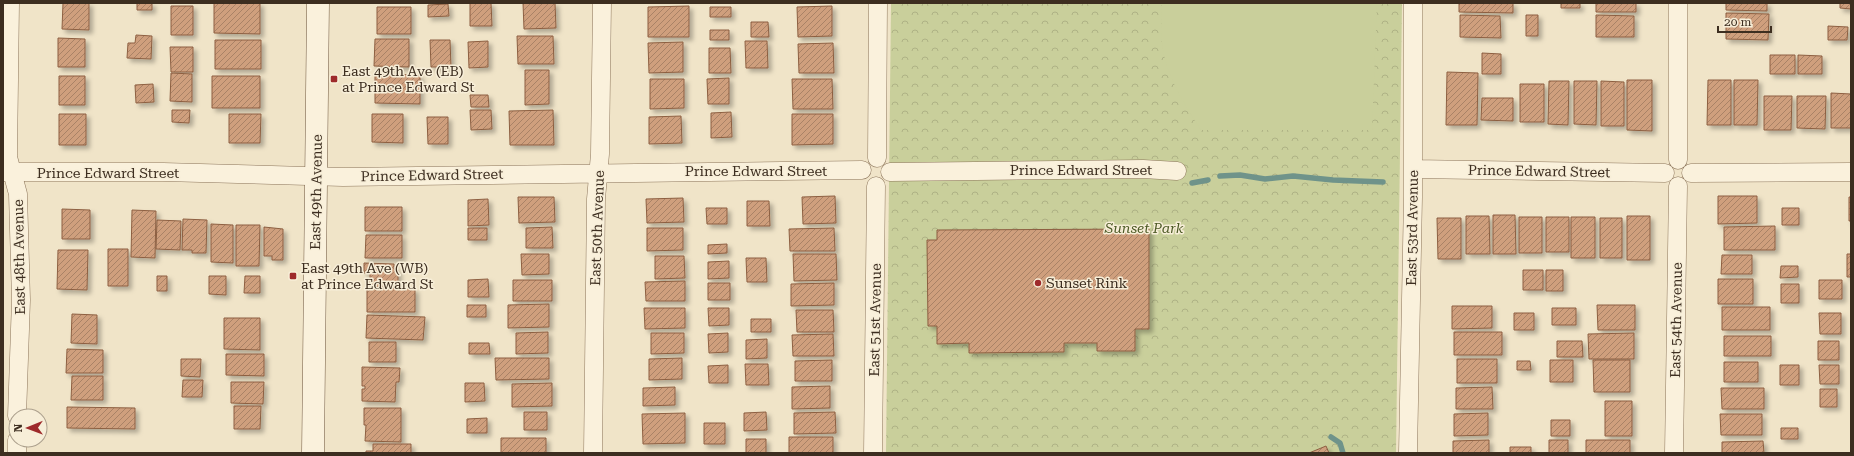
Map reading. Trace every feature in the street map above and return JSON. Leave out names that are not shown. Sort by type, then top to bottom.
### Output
[{"type":"street","name":"East 48th Avenue","points":[[10,3],[8,172],[18,194],[21,300],[17,408]]},
{"type":"street","name":"East 49th Avenue","points":[[313,453],[318,3]]},
{"type":"street","name":"East 50th Avenue","points":[[593,453],[596,199],[600,154],[602,3]]},
{"type":"street","points":[[877,158],[878,3]]},
{"type":"street","name":"East 53rd Avenue","points":[[1408,453],[1413,169],[1413,3]]},
{"type":"street","points":[[1678,3],[1678,160]]},
{"type":"street","points":[[877,158],[884,161],[890,172],[887,180],[880,186],[867,183],[864,180],[862,170],[868,160],[877,158]]},
{"type":"street","points":[[1674,160],[1678,160],[1686,162],[1691,173],[1689,181],[1678,186],[1674,186],[1667,181],[1664,173],[1667,165],[1674,160]]},
{"type":"street","name":"Prince Edward Street","points":[[890,172],[1143,169],[1177,171]]},
{"type":"street","name":"Prince Edward Street","points":[[1413,169],[1664,173]]},
{"type":"street","name":"Prince Edward Street","points":[[8,172],[163,172],[316,176],[862,170]]},
{"type":"street","points":[[1691,173],[1851,172]]},
{"type":"street","name":"East 51st Avenue","points":[[873,453],[876,186]]},
{"type":"street","name":"East 54th Avenue","points":[[1674,453],[1678,186]]},
{"type":"green space","name":"Sunset Park","points":[[891,3],[1402,3],[1396,453],[886,453]]},
{"type":"green space","points":[[1162,3],[1377,3],[1372,130],[1201,130],[1179,94],[1170,75],[1162,43]]},
{"type":"building","points":[[63,3],[89,3],[89,30],[62,29]]},
{"type":"building","points":[[137,3],[152,3],[152,10],[137,10]]},
{"type":"building","points":[[214,3],[260,3],[260,34],[214,33]]},
{"type":"building","points":[[470,3],[491,3],[492,26],[470,26]]},
{"type":"building","points":[[523,3],[555,3],[556,28],[524,29]]},
{"type":"building","points":[[1459,3],[1513,3],[1513,13],[1459,12]]},
{"type":"building","points":[[1561,3],[1580,3],[1580,8],[1561,8]]},
{"type":"building","points":[[1596,3],[1636,3],[1636,12],[1596,12]]},
{"type":"building","points":[[1726,3],[1767,3],[1767,11],[1726,10]]},
{"type":"building","points":[[1840,3],[1851,3],[1851,9],[1840,8]]},
{"type":"building","points":[[448,4],[449,16],[428,17],[428,5]]},
{"type":"building","points":[[171,6],[193,6],[193,35],[171,35]]},
{"type":"building","points":[[689,6],[689,37],[648,37],[648,7]]},
{"type":"building","points":[[832,6],[832,36],[798,37],[797,7]]},
{"type":"building","points":[[377,7],[411,7],[411,34],[377,34]]},
{"type":"building","points":[[710,7],[731,7],[731,17],[710,17]]},
{"type":"building","points":[[1726,13],[1769,14],[1768,40],[1726,39]]},
{"type":"building","points":[[1460,15],[1500,16],[1501,38],[1460,37]]},
{"type":"building","points":[[1526,15],[1538,15],[1538,36],[1526,36]]},
{"type":"building","points":[[1596,15],[1634,16],[1634,37],[1596,37]]},
{"type":"building","points":[[751,22],[768,22],[769,37],[751,37]]},
{"type":"building","points":[[1828,26],[1848,27],[1847,40],[1828,40]]},
{"type":"building","points":[[710,30],[729,30],[729,40],[710,40]]},
{"type":"building","points":[[136,35],[152,36],[151,59],[127,58],[128,43],[135,43]]},
{"type":"building","points":[[517,36],[553,36],[554,64],[518,64]]},
{"type":"building","points":[[58,38],[85,39],[85,67],[58,67]]},
{"type":"building","points":[[375,39],[409,39],[409,67],[374,66]]},
{"type":"building","points":[[215,40],[261,40],[261,69],[215,69]]},
{"type":"building","points":[[430,40],[450,40],[451,67],[431,67]]},
{"type":"building","points":[[488,41],[488,67],[469,68],[468,42]]},
{"type":"building","points":[[745,41],[767,41],[768,68],[746,68]]},
{"type":"building","points":[[683,42],[683,72],[649,73],[648,43]]},
{"type":"building","points":[[833,43],[834,73],[799,73],[798,44]]},
{"type":"building","points":[[170,47],[193,47],[193,72],[171,72]]},
{"type":"building","points":[[709,48],[730,48],[731,73],[709,73]]},
{"type":"building","points":[[1482,53],[1501,54],[1501,74],[1482,74]]},
{"type":"building","points":[[1770,55],[1795,55],[1795,74],[1770,74]]},
{"type":"building","points":[[1798,55],[1822,56],[1822,74],[1798,74]]},
{"type":"building","points":[[525,70],[549,70],[549,104],[525,105]]},
{"type":"building","points":[[1447,72],[1478,73],[1477,125],[1446,125]]},
{"type":"building","points":[[171,73],[192,74],[192,102],[170,101]]},
{"type":"building","points":[[375,74],[420,75],[420,104],[375,103]]},
{"type":"building","points":[[59,76],[85,76],[85,105],[59,105]]},
{"type":"building","points":[[212,76],[260,76],[260,108],[212,108]]},
{"type":"building","points":[[729,78],[729,104],[708,104],[707,79]]},
{"type":"building","points":[[650,79],[684,79],[684,108],[650,109]]},
{"type":"building","points":[[792,79],[832,79],[833,109],[793,109]]},
{"type":"building","points":[[1627,80],[1652,80],[1652,131],[1627,130]]},
{"type":"building","points":[[1708,80],[1731,80],[1731,125],[1707,125]]},
{"type":"building","points":[[1734,80],[1758,80],[1757,125],[1734,125]]},
{"type":"building","points":[[1549,81],[1569,81],[1568,125],[1548,124]]},
{"type":"building","points":[[1574,81],[1597,81],[1596,125],[1574,124]]},
{"type":"building","points":[[1601,81],[1624,82],[1624,126],[1601,126]]},
{"type":"building","points":[[153,84],[154,102],[136,103],[135,85]]},
{"type":"building","points":[[1520,84],[1544,84],[1544,122],[1520,122]]},
{"type":"building","points":[[1831,93],[1851,94],[1851,128],[1831,128]]},
{"type":"building","points":[[470,95],[488,95],[489,107],[471,107]]},
{"type":"building","points":[[1764,96],[1792,96],[1791,130],[1764,130]]},
{"type":"building","points":[[1797,96],[1826,96],[1825,129],[1797,128]]},
{"type":"building","points":[[1482,98],[1513,98],[1513,121],[1481,120]]},
{"type":"building","points":[[172,110],[190,110],[189,123],[172,122]]},
{"type":"building","points":[[470,110],[491,110],[492,129],[471,130]]},
{"type":"building","points":[[553,110],[554,145],[510,145],[509,111]]},
{"type":"building","points":[[731,112],[732,137],[711,138],[711,113]]},
{"type":"building","points":[[59,114],[86,114],[86,145],[59,145]]},
{"type":"building","points":[[229,114],[261,114],[260,143],[229,143]]},
{"type":"building","points":[[372,114],[403,114],[403,143],[372,142]]},
{"type":"building","points":[[792,114],[833,114],[833,144],[792,145]]},
{"type":"building","points":[[681,116],[682,143],[649,144],[649,117]]},
{"type":"building","points":[[427,117],[448,117],[448,144],[428,144]]},
{"type":"building","points":[[835,196],[836,223],[803,224],[802,197]]},
{"type":"building","points":[[1718,196],[1757,196],[1757,223],[1718,224]]},
{"type":"building","points":[[518,197],[554,197],[555,222],[519,223]]},
{"type":"building","points":[[1849,197],[1851,197],[1851,221],[1849,221]]},
{"type":"building","points":[[683,198],[684,222],[647,223],[646,199]]},
{"type":"building","points":[[488,199],[489,225],[468,226],[468,200]]},
{"type":"building","points":[[747,201],[769,201],[770,226],[747,226]]},
{"type":"building","points":[[365,207],[402,207],[402,231],[365,231]]},
{"type":"building","points":[[706,208],[727,208],[727,224],[707,224]]},
{"type":"building","points":[[1782,208],[1799,208],[1799,225],[1782,225]]},
{"type":"building","points":[[62,209],[90,210],[90,239],[62,239]]},
{"type":"building","points":[[132,210],[156,211],[155,258],[131,257]]},
{"type":"building","points":[[1493,215],[1515,215],[1516,254],[1493,254]]},
{"type":"building","points":[[1466,216],[1489,216],[1490,254],[1466,254]]},
{"type":"building","points":[[1627,216],[1650,216],[1650,260],[1627,260]]},
{"type":"building","points":[[1519,217],[1542,217],[1542,253],[1519,253]]},
{"type":"building","points":[[1546,217],[1569,217],[1569,252],[1546,252]]},
{"type":"building","points":[[1571,217],[1595,217],[1595,258],[1571,258]]},
{"type":"building","points":[[1437,218],[1461,218],[1461,259],[1438,259]]},
{"type":"building","points":[[1600,218],[1622,218],[1622,258],[1600,258]]},
{"type":"building","points":[[183,219],[207,220],[206,253],[192,253],[192,250],[182,250]]},
{"type":"building","points":[[157,220],[181,221],[180,250],[156,249]]},
{"type":"building","points":[[211,224],[233,225],[233,263],[211,262]]},
{"type":"building","points":[[236,225],[260,225],[259,266],[236,266]]},
{"type":"building","points":[[1775,226],[1775,250],[1724,250],[1724,227]]},
{"type":"building","points":[[264,227],[283,229],[283,260],[272,260],[272,256],[264,256]]},
{"type":"building","points":[[552,227],[553,248],[526,248],[526,228]]},
{"type":"building","points":[[468,228],[487,228],[487,240],[468,240]]},
{"type":"building","points":[[647,228],[683,228],[683,250],[647,251]]},
{"type":"building","points":[[834,228],[835,251],[790,251],[789,229]]},
{"type":"building","name":"Sunset Rink","points":[[1149,229],[1149,329],[1135,329],[1135,351],[1097,351],[1097,343],[1064,343],[1064,352],[969,353],[969,343],[937,344],[937,326],[928,326],[927,240],[937,240],[937,230]]},
{"type":"building","points":[[366,235],[402,235],[402,258],[365,258]]},
{"type":"building","points":[[727,244],[727,253],[708,254],[708,245]]},
{"type":"building","points":[[108,249],[128,249],[128,286],[108,286]]},
{"type":"building","points":[[58,250],[88,250],[87,290],[57,289]]},
{"type":"building","points":[[521,254],[549,254],[549,274],[522,275]]},
{"type":"building","points":[[793,254],[836,254],[837,280],[794,281]]},
{"type":"building","points":[[1847,254],[1851,254],[1851,277],[1847,277]]},
{"type":"building","points":[[1722,255],[1752,255],[1752,274],[1721,274]]},
{"type":"building","points":[[655,256],[684,256],[685,278],[655,279]]},
{"type":"building","points":[[746,258],[766,258],[767,282],[747,282]]},
{"type":"building","points":[[729,261],[729,278],[708,279],[708,262]]},
{"type":"building","points":[[364,263],[394,264],[394,269],[398,270],[398,287],[370,287],[370,273],[364,273]]},
{"type":"building","points":[[1781,266],[1798,266],[1798,277],[1780,278]]},
{"type":"building","points":[[1523,270],[1543,270],[1543,290],[1523,290]]},
{"type":"building","points":[[1546,270],[1563,270],[1563,291],[1546,291]]},
{"type":"building","points":[[157,276],[167,276],[167,291],[157,291]]},
{"type":"building","points":[[209,276],[226,276],[226,295],[209,294]]},
{"type":"building","points":[[245,276],[260,276],[260,293],[244,293]]},
{"type":"building","points":[[488,279],[489,297],[468,297],[468,280]]},
{"type":"building","points":[[1718,279],[1753,279],[1753,304],[1718,304]]},
{"type":"building","points":[[513,280],[552,280],[552,301],[513,301]]},
{"type":"building","points":[[1819,280],[1842,280],[1842,299],[1819,299]]},
{"type":"building","points":[[685,281],[685,301],[646,301],[645,282]]},
{"type":"building","points":[[708,283],[730,283],[730,300],[708,300]]},
{"type":"building","points":[[834,283],[834,305],[791,306],[791,284]]},
{"type":"building","points":[[1781,284],[1799,284],[1799,303],[1781,303]]},
{"type":"building","points":[[367,288],[415,289],[415,312],[367,312]]},
{"type":"building","points":[[549,304],[549,327],[508,328],[508,305]]},
{"type":"building","points":[[467,305],[486,305],[486,317],[467,317]]},
{"type":"building","points":[[1597,305],[1635,305],[1635,330],[1598,330]]},
{"type":"building","points":[[1452,306],[1492,306],[1492,328],[1452,329]]},
{"type":"building","points":[[1722,307],[1770,307],[1770,330],[1722,330]]},
{"type":"building","points":[[644,308],[685,308],[685,328],[645,329]]},
{"type":"building","points":[[708,308],[729,308],[729,325],[709,326]]},
{"type":"building","points":[[1552,308],[1576,308],[1576,325],[1552,325]]},
{"type":"building","points":[[796,310],[833,310],[834,332],[797,332]]},
{"type":"building","points":[[1514,313],[1534,313],[1534,330],[1514,330]]},
{"type":"building","points":[[1819,313],[1841,313],[1841,334],[1820,334]]},
{"type":"building","points":[[72,314],[97,315],[97,344],[71,343]]},
{"type":"building","points":[[367,315],[425,317],[423,340],[366,338]]},
{"type":"building","points":[[224,318],[260,318],[260,350],[224,349]]},
{"type":"building","points":[[751,319],[771,319],[771,332],[751,332]]},
{"type":"building","points":[[548,332],[548,353],[516,354],[516,333]]},
{"type":"building","points":[[1454,332],[1502,332],[1502,355],[1454,355]]},
{"type":"building","points":[[651,333],[684,333],[684,353],[651,354]]},
{"type":"building","points":[[728,333],[728,352],[709,353],[708,334]]},
{"type":"building","points":[[1634,333],[1634,359],[1589,359],[1588,334]]},
{"type":"building","points":[[833,334],[834,356],[793,356],[792,335]]},
{"type":"building","points":[[1724,336],[1771,336],[1771,356],[1724,356]]},
{"type":"building","points":[[767,339],[767,358],[746,359],[746,340]]},
{"type":"building","points":[[1557,341],[1582,341],[1583,357],[1557,357]]},
{"type":"building","points":[[1818,341],[1839,341],[1839,360],[1818,360]]},
{"type":"building","points":[[369,342],[396,342],[396,362],[369,362]]},
{"type":"building","points":[[469,343],[489,343],[490,354],[469,354]]},
{"type":"building","points":[[67,349],[103,350],[103,373],[66,373]]},
{"type":"building","points":[[226,354],[264,354],[264,376],[226,375]]},
{"type":"building","points":[[495,358],[549,358],[549,379],[496,380]]},
{"type":"building","points":[[682,358],[682,379],[649,380],[649,359]]},
{"type":"building","points":[[181,359],[201,359],[200,377],[181,376]]},
{"type":"building","points":[[1457,359],[1497,359],[1497,383],[1457,383]]},
{"type":"building","points":[[832,360],[832,381],[795,381],[795,361]]},
{"type":"building","points":[[1550,360],[1573,360],[1573,382],[1550,382]]},
{"type":"building","points":[[1593,360],[1630,360],[1630,392],[1594,392]]},
{"type":"building","points":[[1517,361],[1530,361],[1531,370],[1517,370]]},
{"type":"building","points":[[1724,362],[1758,362],[1758,382],[1724,382]]},
{"type":"building","points":[[745,364],[768,364],[769,385],[746,385]]},
{"type":"building","points":[[728,365],[728,383],[709,383],[708,366]]},
{"type":"building","points":[[1780,365],[1799,365],[1799,385],[1780,385]]},
{"type":"building","points":[[1819,365],[1839,365],[1839,384],[1820,384]]},
{"type":"building","points":[[362,367],[400,368],[399,382],[396,382],[395,402],[362,401],[362,389],[365,389],[365,386],[362,386]]},
{"type":"building","points":[[72,376],[103,376],[103,400],[71,400]]},
{"type":"building","points":[[183,380],[203,380],[202,397],[182,397]]},
{"type":"building","points":[[231,382],[264,382],[263,404],[231,403]]},
{"type":"building","points":[[465,383],[484,383],[485,401],[465,402]]},
{"type":"building","points":[[552,383],[552,406],[512,407],[512,384]]},
{"type":"building","points":[[830,386],[830,408],[792,409],[792,387]]},
{"type":"building","points":[[675,387],[675,405],[643,406],[643,388]]},
{"type":"building","points":[[1492,387],[1493,409],[1456,409],[1456,388]]},
{"type":"building","points":[[1721,388],[1764,388],[1764,409],[1722,409]]},
{"type":"building","points":[[1820,389],[1837,389],[1837,407],[1820,407]]},
{"type":"building","points":[[1605,401],[1632,401],[1632,436],[1605,436]]},
{"type":"building","points":[[234,406],[261,406],[260,429],[234,429]]},
{"type":"building","points":[[67,407],[135,408],[135,429],[67,428]]},
{"type":"building","points":[[364,408],[401,408],[401,442],[365,441],[366,425],[364,425]]},
{"type":"building","points":[[524,412],[547,412],[547,430],[524,430]]},
{"type":"building","points":[[766,412],[767,430],[744,431],[744,413]]},
{"type":"building","points":[[835,412],[836,433],[794,434],[794,413]]},
{"type":"building","points":[[685,413],[685,443],[643,444],[642,414]]},
{"type":"building","points":[[1488,413],[1488,435],[1454,436],[1454,414]]},
{"type":"building","points":[[1720,414],[1762,414],[1762,435],[1721,435]]},
{"type":"building","points":[[487,418],[487,433],[467,433],[467,419]]},
{"type":"building","points":[[1551,420],[1570,420],[1570,436],[1551,436]]},
{"type":"building","points":[[704,423],[725,423],[725,444],[704,444]]},
{"type":"building","points":[[1781,428],[1798,428],[1798,439],[1781,439]]},
{"type":"building","points":[[789,437],[833,437],[833,453],[789,453]]},
{"type":"building","points":[[501,438],[546,438],[546,453],[501,453]]},
{"type":"building","points":[[746,439],[766,439],[766,453],[746,453]]},
{"type":"building","points":[[1489,440],[1489,453],[1453,453],[1453,441]]},
{"type":"building","points":[[1549,440],[1568,440],[1568,453],[1549,453]]},
{"type":"building","points":[[1586,440],[1630,440],[1630,453],[1586,453]]},
{"type":"building","points":[[1763,441],[1764,453],[1722,453],[1722,442]]},
{"type":"building","points":[[373,444],[411,444],[411,453],[366,453],[366,451],[373,451]]},
{"type":"building","points":[[1326,446],[1329,453],[1309,453]]},
{"type":"building","points":[[1510,447],[1531,447],[1531,453],[1510,453]]},
{"type":"waterway","points":[[1220,176],[1240,175],[1265,179],[1293,176],[1333,180],[1383,182]]},
{"type":"waterway","points":[[1192,183],[1208,180]]},
{"type":"waterway","points":[[1331,437],[1340,443],[1343,453]]},
{"type":"place","name":"East 49th Ave (EB) at Prince Edward St","points":[[334,79]]},
{"type":"place","name":"East 49th Ave (WB) at Prince Edward St","points":[[293,276]]},
{"type":"place","name":"Sunset Rink","points":[[1038,283]]}]
